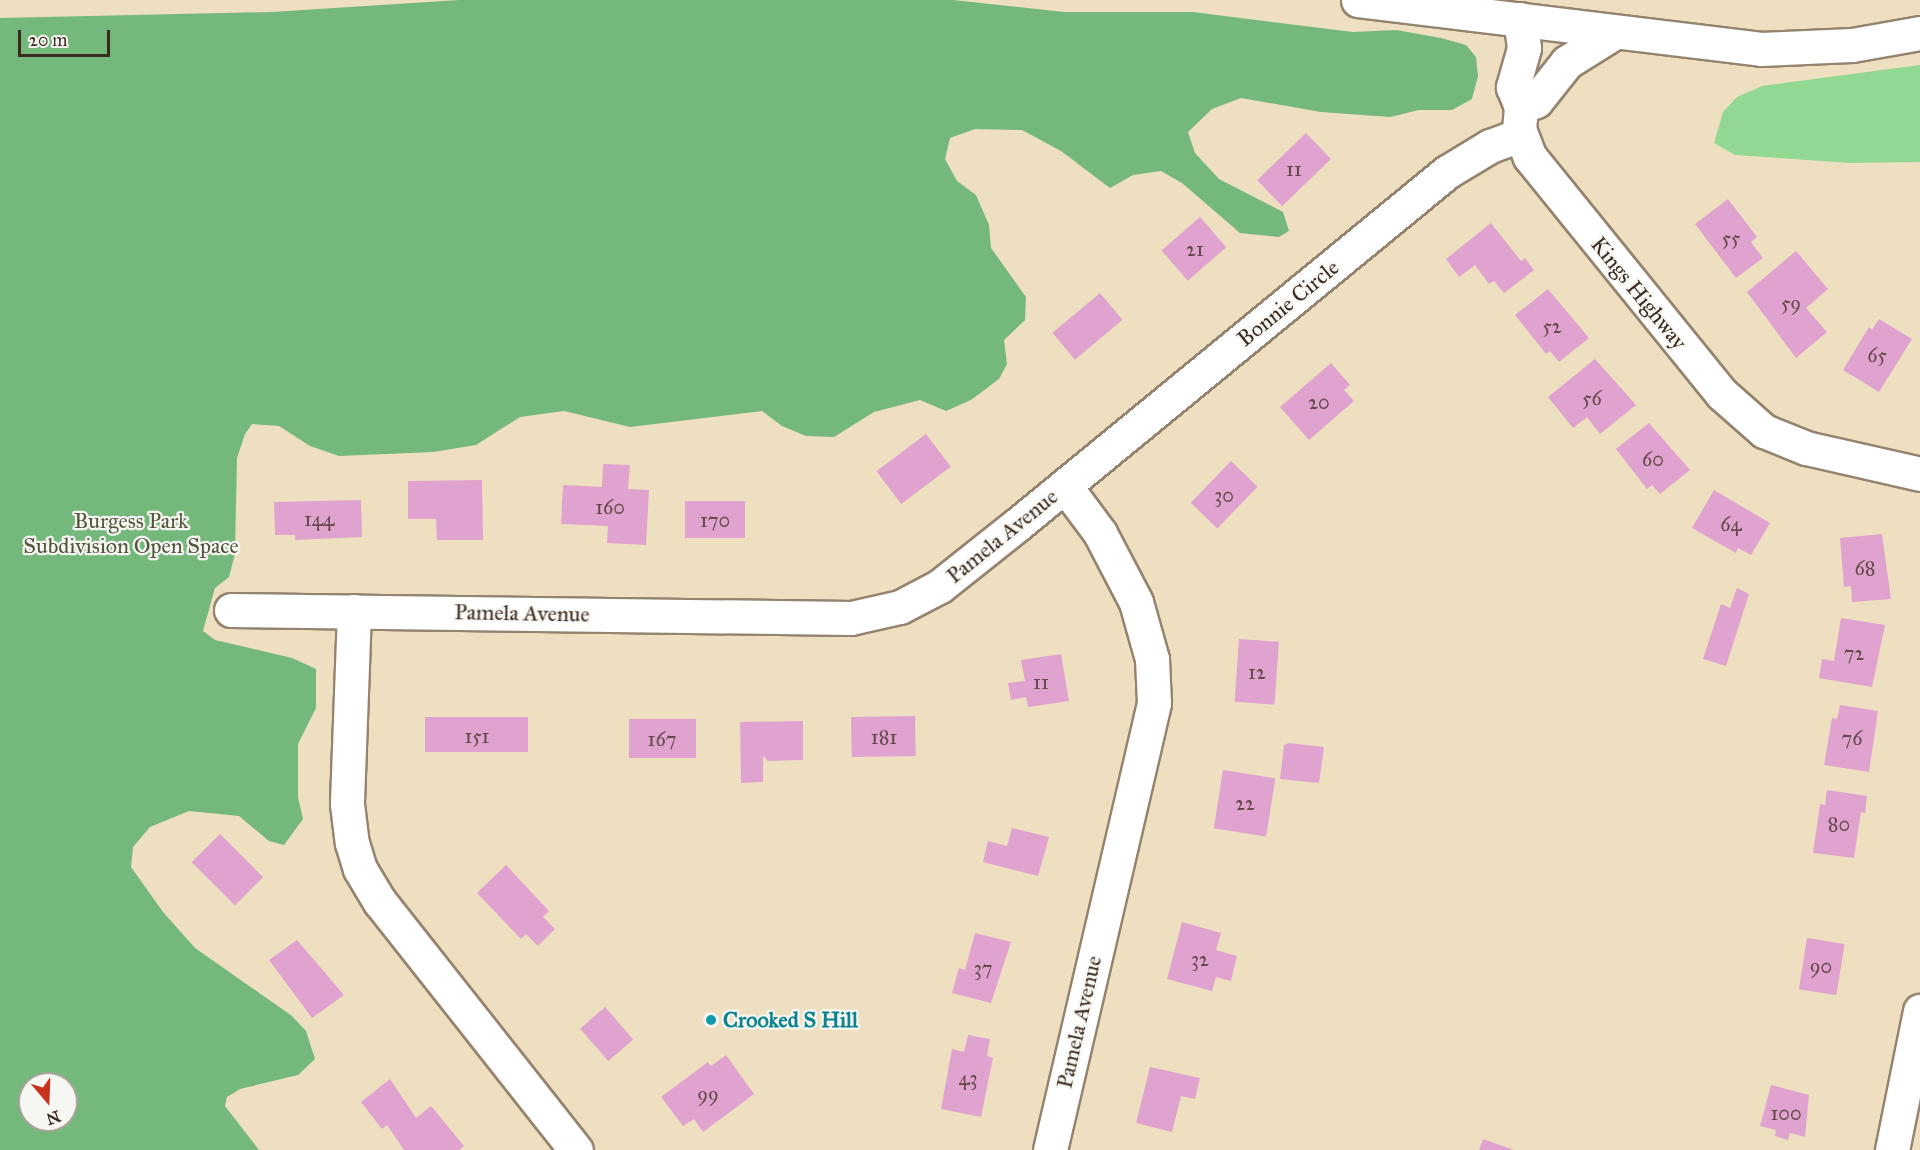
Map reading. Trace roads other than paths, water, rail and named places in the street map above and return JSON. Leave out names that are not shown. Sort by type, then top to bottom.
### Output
[{"type":"main road","points":[[1358,0],[1615,32],[1784,50],[1863,44],[1920,33]]},
{"type":"main road","name":"Kings Highway","points":[[1520,19],[1524,48],[1514,87],[1530,157],[1722,394],[1764,431],[1806,448],[1920,474]]},
{"type":"main road","points":[[1521,121],[1567,63],[1615,32]]},
{"type":"main road","name":"Bonnie Circle","points":[[1065,486],[1447,172],[1490,146],[1521,121]]},
{"type":"main road","name":"Pamela Avenue","points":[[231,609],[851,618],[900,607],[940,586],[1065,486],[1100,533],[1136,603],[1152,658],[1154,703],[1050,1150]]},
{"type":"main road","points":[[354,611],[347,804],[352,843],[360,868],[380,902],[576,1150]]},
{"type":"main road","points":[[1892,1150],[1920,1011]]},
{"type":"place","name":"Crooked S Hill","points":[[711,1020]]},
{"type":"park label","name":"Burgess Park Subdivision Open Space","points":[[131,532]]}]
